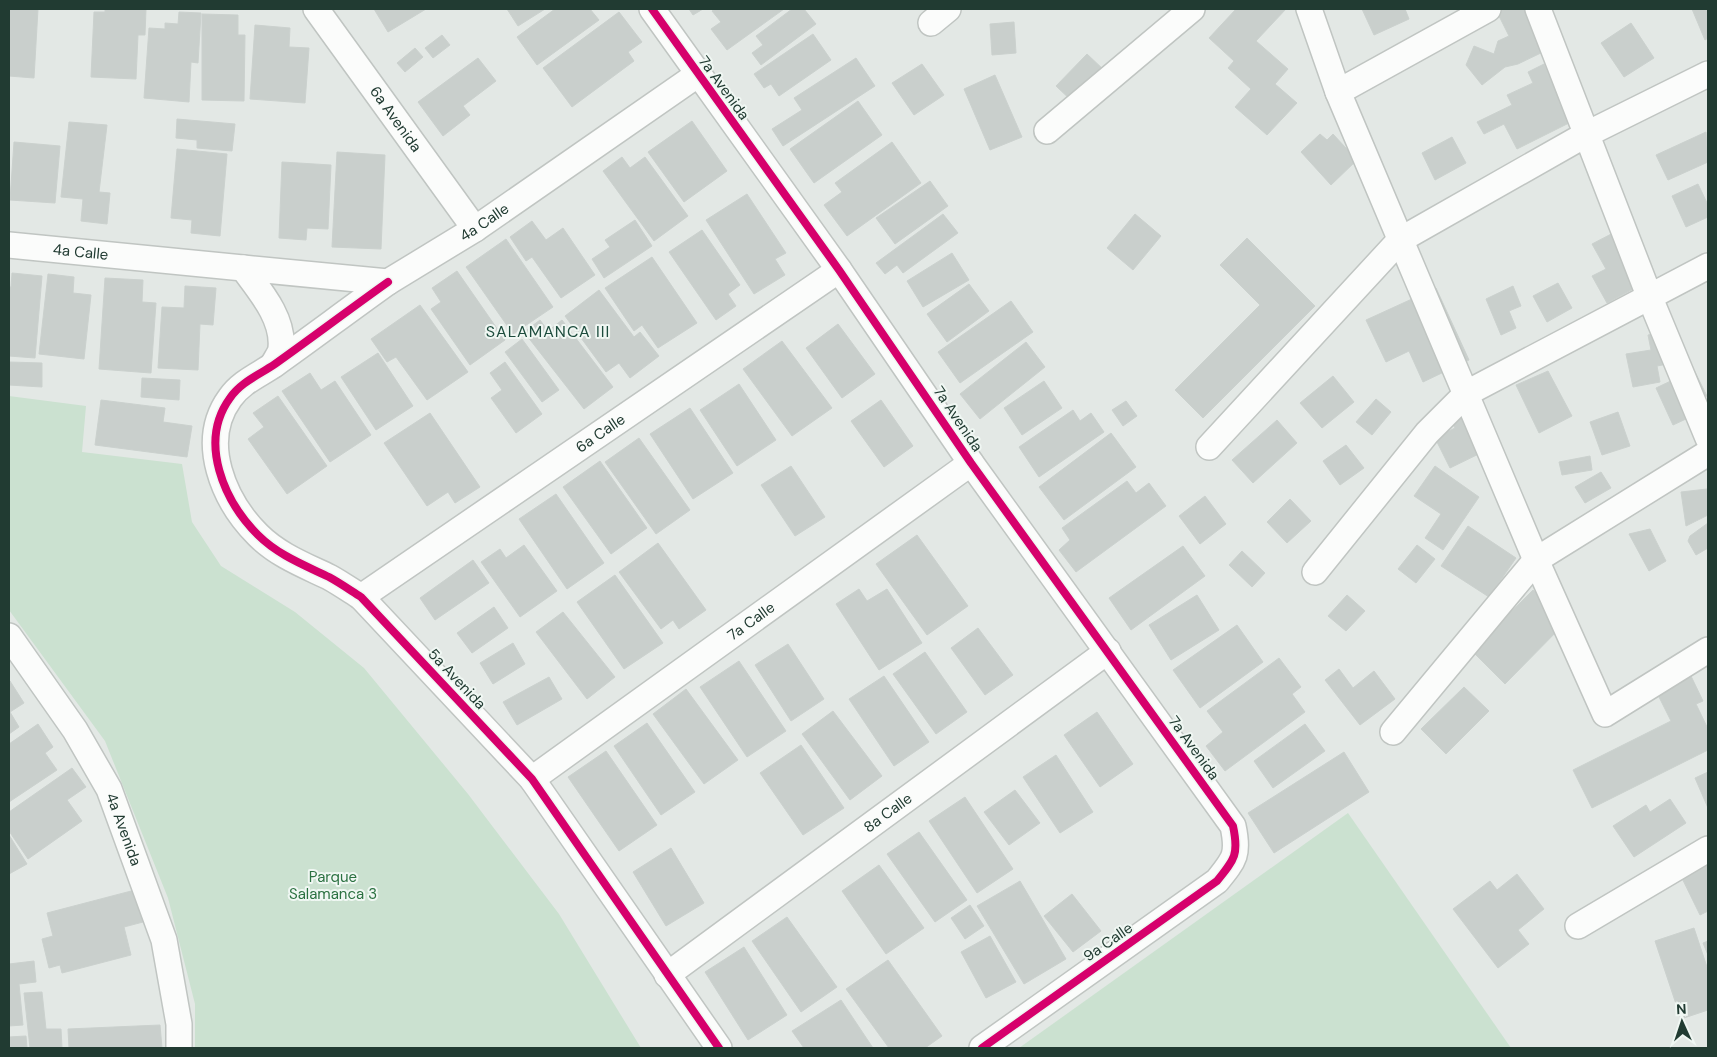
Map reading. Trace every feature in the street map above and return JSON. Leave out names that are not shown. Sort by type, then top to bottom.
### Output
[{"type":"street","name":"6a Avenida","points":[[316,9],[475,229]]},
{"type":"street","name":"7a Avenida","points":[[652,9],[697,75],[839,270],[971,463],[1233,826],[1237,847]]},
{"type":"street","points":[[1047,131],[1192,9]]},
{"type":"street","points":[[1309,9],[1338,92],[1400,240],[1467,393],[1536,560],[1605,714],[1708,650]]},
{"type":"street","points":[[1338,92],[1488,9]]},
{"type":"street","points":[[1538,9],[1585,135],[1708,438]]},
{"type":"street","points":[[1208,447],[1400,240],[1585,135],[1708,74]]},
{"type":"street","name":"4a Calle","points":[[9,245],[388,282],[475,229],[697,75]]},
{"type":"street","points":[[1315,572],[1427,433],[1467,393],[1708,266]]},
{"type":"street","points":[[243,268],[266,298],[278,327],[282,349],[273,366]]},
{"type":"street","name":"6a Calle","points":[[361,597],[839,270]]},
{"type":"street","name":"5a Avenida","points":[[388,282],[273,366],[242,384],[229,399],[219,421],[216,438],[216,464],[231,499],[258,535],[292,561],[330,578],[361,597],[532,778],[719,1048]]},
{"type":"street","points":[[1392,732],[1536,560],[1708,453]]},
{"type":"street","name":"7a Calle","points":[[532,778],[971,463]]},
{"type":"street","name":"4a Avenida","points":[[9,636],[75,730],[109,789],[164,940],[179,1024],[179,1048]]},
{"type":"street","name":"8a Calle","points":[[668,975],[1108,651]]},
{"type":"street","name":"9a Calle","points":[[982,1048],[1217,881],[1229,866],[1237,847]]},
{"type":"street","points":[[1578,926],[1708,848]]},
{"type":"green space","name":"Parque Salamanca 3","points":[[9,396],[86,406],[82,452],[182,464],[192,522],[221,566],[295,612],[364,668],[468,794],[559,914],[641,1048],[195,1048],[195,1004],[168,898],[105,741],[9,610]]},
{"type":"green space","points":[[1348,813],[1511,1048],[1019,1048]]},
{"type":"building","points":[[9,9],[38,9],[34,78],[9,76]]},
{"type":"building","points":[[105,9],[146,9],[145,35],[138,35],[136,79],[91,77],[94,12],[105,12]]},
{"type":"building","points":[[374,9],[426,9],[388,32]]},
{"type":"building","points":[[507,9],[545,9],[518,26]]},
{"type":"building","points":[[555,9],[590,9],[599,20],[537,65],[517,37]]},
{"type":"building","points":[[689,9],[703,9],[693,15]]},
{"type":"building","points":[[715,9],[784,9],[727,50],[711,29],[721,22],[712,11]]},
{"type":"building","points":[[792,9],[804,9],[816,24],[761,65],[752,53],[763,45],[756,36]]},
{"type":"building","points":[[1236,9],[1286,9],[1256,41],[1288,69],[1275,84],[1297,103],[1267,135],[1235,107],[1251,89],[1228,68],[1234,61],[1209,38]]},
{"type":"building","points":[[1362,9],[1405,9],[1409,19],[1374,35]]},
{"type":"building","points":[[1525,9],[1545,51],[1518,64],[1505,67],[1482,85],[1466,65],[1474,46],[1494,54],[1498,41],[1509,36],[1496,10]]},
{"type":"building","points":[[1692,9],[1708,9],[1708,38],[1705,40]]},
{"type":"building","points":[[179,12],[201,13],[198,63],[191,62],[189,102],[144,98],[149,28],[165,29],[165,23],[178,24]]},
{"type":"building","points":[[619,12],[642,42],[628,52],[634,61],[572,107],[543,68]]},
{"type":"building","points":[[202,14],[238,15],[238,35],[245,35],[244,101],[202,100]]},
{"type":"building","points":[[1014,22],[1016,53],[992,55],[990,24]]},
{"type":"building","points":[[1631,23],[1654,58],[1624,77],[1601,43]]},
{"type":"building","points":[[255,25],[290,28],[289,47],[309,48],[305,103],[250,99]]},
{"type":"building","points":[[813,34],[831,60],[779,96],[771,84],[764,88],[754,74]]},
{"type":"building","points":[[442,35],[450,45],[433,58],[425,48]]},
{"type":"building","points":[[415,48],[423,57],[405,72],[397,63]]},
{"type":"building","points":[[1087,54],[1105,71],[1074,103],[1056,86]]},
{"type":"building","points":[[478,58],[496,81],[463,106],[470,115],[443,136],[418,102]]},
{"type":"building","points":[[856,58],[875,86],[783,146],[772,129],[802,110],[794,98]]},
{"type":"building","points":[[922,64],[944,95],[914,115],[892,83]]},
{"type":"building","points":[[1544,64],[1571,122],[1517,149],[1504,124],[1484,134],[1477,122],[1512,105],[1507,95],[1533,83],[1528,72]]},
{"type":"building","points":[[995,75],[1022,137],[990,150],[964,89]]},
{"type":"building","points":[[858,101],[882,135],[814,183],[790,149]]},
{"type":"building","points":[[177,119],[235,124],[232,151],[197,148],[197,140],[176,138]]},
{"type":"building","points":[[692,121],[727,171],[684,202],[648,152]]},
{"type":"building","points":[[69,122],[107,125],[99,192],[110,193],[107,224],[81,221],[83,199],[61,197]]},
{"type":"building","points":[[1706,132],[1708,162],[1668,180],[1656,155]]},
{"type":"building","points":[[1320,134],[1327,140],[1333,134],[1357,160],[1331,185],[1301,152]]},
{"type":"building","points":[[1452,137],[1466,163],[1435,180],[1422,153]]},
{"type":"building","points":[[14,142],[60,146],[55,203],[10,200]]},
{"type":"building","points":[[892,142],[921,183],[847,236],[824,205],[842,192],[835,183]]},
{"type":"building","points":[[177,149],[227,154],[220,236],[191,233],[192,220],[171,218]]},
{"type":"building","points":[[337,152],[385,155],[381,249],[332,247]]},
{"type":"building","points":[[622,157],[630,168],[645,157],[688,216],[654,241],[603,171]]},
{"type":"building","points":[[282,162],[331,165],[328,229],[307,228],[306,240],[279,238]]},
{"type":"building","points":[[930,181],[948,206],[895,244],[876,218]]},
{"type":"building","points":[[1698,184],[1708,205],[1708,217],[1686,227],[1672,196]]},
{"type":"building","points":[[747,194],[786,253],[775,259],[785,275],[754,294],[706,220]]},
{"type":"building","points":[[943,214],[958,233],[903,273],[897,265],[885,274],[876,263]]},
{"type":"building","points":[[1135,214],[1161,236],[1133,270],[1107,248]]},
{"type":"building","points":[[635,220],[652,246],[604,278],[592,259],[610,247],[605,240]]},
{"type":"building","points":[[532,221],[546,240],[563,228],[595,275],[561,298],[532,257],[526,261],[510,237]]},
{"type":"building","points":[[702,230],[740,285],[728,294],[736,306],[716,320],[669,252]]},
{"type":"building","points":[[1617,231],[1646,282],[1607,303],[1592,276],[1606,269],[1592,244]]},
{"type":"building","points":[[1247,238],[1315,306],[1203,418],[1175,390],[1260,305],[1220,265]]},
{"type":"building","points":[[506,239],[553,307],[513,334],[466,267]]},
{"type":"building","points":[[952,253],[969,280],[923,307],[907,281]]},
{"type":"building","points":[[652,257],[697,323],[658,348],[642,325],[634,331],[605,288]]},
{"type":"building","points":[[457,271],[505,340],[470,365],[431,309],[441,302],[432,288]]},
{"type":"building","points":[[12,273],[42,276],[35,358],[9,356],[9,287],[11,287]]},
{"type":"building","points":[[48,274],[74,277],[73,293],[91,295],[84,359],[39,354]]},
{"type":"building","points":[[105,278],[143,280],[142,302],[156,303],[151,373],[99,369]]},
{"type":"building","points":[[1558,283],[1572,308],[1547,322],[1533,296]]},
{"type":"building","points":[[969,284],[989,311],[947,342],[927,314]]},
{"type":"building","points":[[185,286],[216,288],[213,325],[200,324],[198,370],[158,368],[162,307],[184,308]]},
{"type":"building","points":[[1513,286],[1521,306],[1509,311],[1516,328],[1501,335],[1486,299]]},
{"type":"building","points":[[1436,288],[1469,360],[1423,382],[1409,351],[1386,362],[1366,320]]},
{"type":"building","points":[[599,290],[634,337],[640,332],[659,356],[630,378],[619,363],[606,372],[565,316]]},
{"type":"building","points":[[1011,301],[1033,332],[960,383],[938,352]]},
{"type":"building","points":[[420,305],[468,372],[427,400],[396,357],[387,362],[371,339]]},
{"type":"building","points":[[540,320],[548,331],[562,320],[613,387],[584,409],[524,332]]},
{"type":"building","points":[[838,324],[875,374],[842,398],[806,348]]},
{"type":"building","points":[[1676,330],[1673,363],[1657,366],[1660,382],[1633,387],[1626,354],[1651,350],[1648,335]]},
{"type":"building","points":[[522,339],[559,390],[542,402],[505,352]]},
{"type":"building","points":[[782,341],[832,408],[792,436],[743,369]]},
{"type":"building","points":[[1026,342],[1045,367],[980,419],[960,394]]},
{"type":"building","points":[[378,353],[413,406],[376,430],[341,377]]},
{"type":"building","points":[[9,362],[42,363],[42,387],[9,385]]},
{"type":"building","points":[[505,362],[542,414],[516,433],[491,398],[502,390],[490,373]]},
{"type":"building","points":[[1694,370],[1707,396],[1695,401],[1701,412],[1673,425],[1656,388]]},
{"type":"building","points":[[1548,371],[1572,416],[1539,433],[1516,385]]},
{"type":"building","points":[[310,373],[321,390],[335,381],[371,435],[330,462],[282,391]]},
{"type":"building","points":[[1333,376],[1354,402],[1322,428],[1300,403]]},
{"type":"building","points":[[142,378],[180,380],[179,400],[141,397]]},
{"type":"building","points":[[1044,381],[1062,408],[1022,435],[1004,408]]},
{"type":"building","points":[[739,384],[776,440],[737,466],[700,410]]},
{"type":"building","points":[[278,396],[327,466],[287,494],[248,439],[264,427],[253,413]]},
{"type":"building","points":[[1467,396],[1493,447],[1450,468],[1435,438],[1455,428],[1444,408]]},
{"type":"building","points":[[1376,399],[1391,412],[1372,435],[1356,422]]},
{"type":"building","points":[[101,400],[165,408],[163,422],[192,426],[187,457],[95,445]]},
{"type":"building","points":[[881,400],[913,446],[884,467],[851,421]]},
{"type":"building","points":[[1126,401],[1137,416],[1123,426],[1112,410]]},
{"type":"building","points":[[690,408],[733,473],[693,499],[650,434]]},
{"type":"building","points":[[1073,410],[1080,421],[1091,413],[1104,432],[1039,477],[1019,447]]},
{"type":"building","points":[[1618,412],[1630,446],[1602,455],[1590,422]]},
{"type":"building","points":[[430,413],[480,487],[455,503],[448,492],[427,506],[384,443]]},
{"type":"building","points":[[1277,420],[1297,443],[1253,483],[1232,460]]},
{"type":"building","points":[[1111,433],[1136,467],[1064,520],[1039,487]]},
{"type":"building","points":[[639,438],[690,510],[656,534],[605,462]]},
{"type":"building","points":[[1346,445],[1364,468],[1340,485],[1323,461]]},
{"type":"building","points":[[1590,456],[1592,470],[1562,475],[1559,462]]},
{"type":"building","points":[[600,461],[647,528],[611,554],[563,487]]},
{"type":"building","points":[[791,466],[825,517],[795,536],[761,485]]},
{"type":"building","points":[[1435,466],[1479,497],[1443,550],[1425,538],[1441,514],[1414,496]]},
{"type":"building","points":[[1601,472],[1611,488],[1585,503],[1575,487]]},
{"type":"building","points":[[1127,481],[1136,493],[1149,483],[1166,506],[1076,572],[1059,550],[1070,540],[1062,528]]},
{"type":"building","points":[[1707,489],[1708,515],[1686,526],[1681,492]]},
{"type":"building","points":[[556,494],[604,563],[567,589],[519,519]]},
{"type":"building","points":[[1205,496],[1226,524],[1200,544],[1179,516]]},
{"type":"building","points":[[1290,499],[1311,521],[1287,543],[1267,522]]},
{"type":"building","points":[[1708,523],[1708,548],[1696,555],[1688,541],[1690,536]]},
{"type":"building","points":[[1468,526],[1516,558],[1489,597],[1441,566]]},
{"type":"building","points":[[1650,529],[1666,561],[1649,571],[1629,534]]},
{"type":"building","points":[[917,535],[968,606],[927,635],[876,564]]},
{"type":"building","points":[[658,543],[706,610],[679,629],[673,620],[661,629],[619,572]]},
{"type":"building","points":[[524,545],[557,591],[520,617],[481,562],[500,549],[506,558]]},
{"type":"building","points":[[1417,545],[1435,559],[1416,583],[1398,569]]},
{"type":"building","points":[[1183,546],[1205,576],[1131,630],[1109,598]]},
{"type":"building","points":[[1242,551],[1265,573],[1252,587],[1229,565]]},
{"type":"building","points":[[473,560],[489,583],[435,620],[420,598]]},
{"type":"building","points":[[615,575],[663,643],[624,669],[577,602]]},
{"type":"building","points":[[859,589],[867,601],[887,589],[922,643],[879,670],[836,604]]},
{"type":"building","points":[[1533,590],[1566,622],[1505,684],[1472,651]]},
{"type":"building","points":[[1197,595],[1219,630],[1171,660],[1149,625]]},
{"type":"building","points":[[1347,595],[1365,611],[1346,631],[1328,616]]},
{"type":"building","points":[[494,607],[508,628],[472,653],[457,633]]},
{"type":"building","points":[[563,612],[615,677],[587,699],[536,632]]},
{"type":"building","points":[[1237,625],[1263,662],[1200,708],[1173,670]]},
{"type":"building","points":[[978,628],[1013,675],[985,695],[951,648]]},
{"type":"building","points":[[513,643],[525,664],[493,684],[480,663]]},
{"type":"building","points":[[788,644],[824,699],[791,721],[755,665]]},
{"type":"building","points":[[925,652],[967,712],[936,734],[893,674]]},
{"type":"building","points":[[1279,658],[1301,687],[1292,694],[1305,712],[1225,771],[1206,746],[1223,732],[1207,711]]},
{"type":"building","points":[[739,661],[786,731],[747,757],[700,687]]},
{"type":"building","points":[[1339,669],[1353,688],[1374,671],[1395,699],[1360,725],[1325,680]]},
{"type":"building","points":[[1690,674],[1703,701],[1696,704],[1708,729],[1708,750],[1592,808],[1573,770],[1671,721],[1656,691]]},
{"type":"building","points":[[884,676],[929,742],[894,766],[849,699]]},
{"type":"building","points":[[549,677],[562,699],[517,725],[503,702]]},
{"type":"building","points":[[10,681],[24,703],[10,712],[19,727],[9,734]]},
{"type":"building","points":[[1464,687],[1489,711],[1446,754],[1421,729]]},
{"type":"building","points":[[686,689],[738,760],[704,784],[653,714]]},
{"type":"building","points":[[833,711],[882,776],[850,800],[802,734]]},
{"type":"building","points":[[1097,712],[1133,764],[1100,787],[1064,735]]},
{"type":"building","points":[[647,723],[695,792],[661,815],[614,746]]},
{"type":"building","points":[[38,724],[53,747],[45,753],[57,770],[9,802],[9,744]]},
{"type":"building","points":[[1305,724],[1325,751],[1273,788],[1254,761]]},
{"type":"building","points":[[801,745],[844,808],[803,835],[760,773]]},
{"type":"building","points":[[606,751],[657,825],[619,851],[568,777]]},
{"type":"building","points":[[1344,752],[1369,792],[1274,853],[1248,813]]},
{"type":"building","points":[[1056,755],[1093,812],[1060,833],[1023,777]]},
{"type":"building","points":[[72,768],[86,787],[67,800],[82,821],[28,859],[9,831],[9,812]]},
{"type":"building","points":[[1708,772],[1708,808],[1695,778]]},
{"type":"building","points":[[1015,790],[1040,823],[1009,845],[984,812]]},
{"type":"building","points":[[965,797],[1013,869],[977,893],[929,821]]},
{"type":"building","points":[[1670,799],[1686,823],[1634,857],[1613,826],[1646,805],[1650,812]]},
{"type":"building","points":[[919,832],[967,900],[935,922],[887,854]]},
{"type":"building","points":[[9,835],[27,864],[9,874]]},
{"type":"building","points":[[671,848],[704,903],[666,926],[633,872]]},
{"type":"building","points":[[1708,856],[1708,911],[1700,915],[1678,870]]},
{"type":"building","points":[[879,865],[924,928],[886,954],[842,891]]},
{"type":"building","points":[[1517,874],[1544,909],[1518,930],[1529,944],[1498,968],[1453,909],[1490,881],[1497,890]]},
{"type":"building","points":[[1020,881],[1066,959],[1024,984],[977,906]]},
{"type":"building","points":[[135,890],[143,922],[124,927],[131,955],[62,973],[60,965],[49,968],[42,939],[53,936],[47,913]]},
{"type":"building","points":[[1072,894],[1101,931],[1073,952],[1044,916]]},
{"type":"building","points":[[970,905],[984,926],[965,939],[951,918]]},
{"type":"building","points":[[787,917],[837,987],[801,1012],[752,941]]},
{"type":"building","points":[[1694,928],[1708,970],[1708,1010],[1681,1019],[1655,941]]},
{"type":"building","points":[[990,936],[1016,982],[986,998],[961,952]]},
{"type":"building","points":[[1708,941],[1708,955],[1703,943]]},
{"type":"building","points":[[744,947],[787,1015],[748,1040],[705,972]]},
{"type":"building","points":[[888,960],[942,1036],[925,1048],[889,1048],[846,989]]},
{"type":"building","points":[[34,961],[36,982],[19,984],[23,1025],[9,1026],[9,964]]},
{"type":"building","points":[[42,992],[46,1029],[61,1029],[62,1048],[30,1048],[24,993]]},
{"type":"building","points":[[841,1000],[873,1048],[804,1048],[792,1031]]},
{"type":"building","points":[[160,1025],[162,1048],[69,1048],[68,1029]]},
{"type":"building","points":[[26,1036],[27,1048],[9,1048],[9,1037]]},
{"type":"cycle path","points":[[652,9],[839,270],[971,463],[1233,826],[1236,843],[1234,856],[1217,881],[982,1048]]},
{"type":"cycle path","points":[[388,282],[234,392],[221,415],[216,433],[216,452],[219,470],[226,488],[246,521],[266,542],[283,554],[329,577],[361,597],[532,779],[719,1048]]},
{"type":"district","name":"SALAMANCA III","points":[[548,331]]}]
